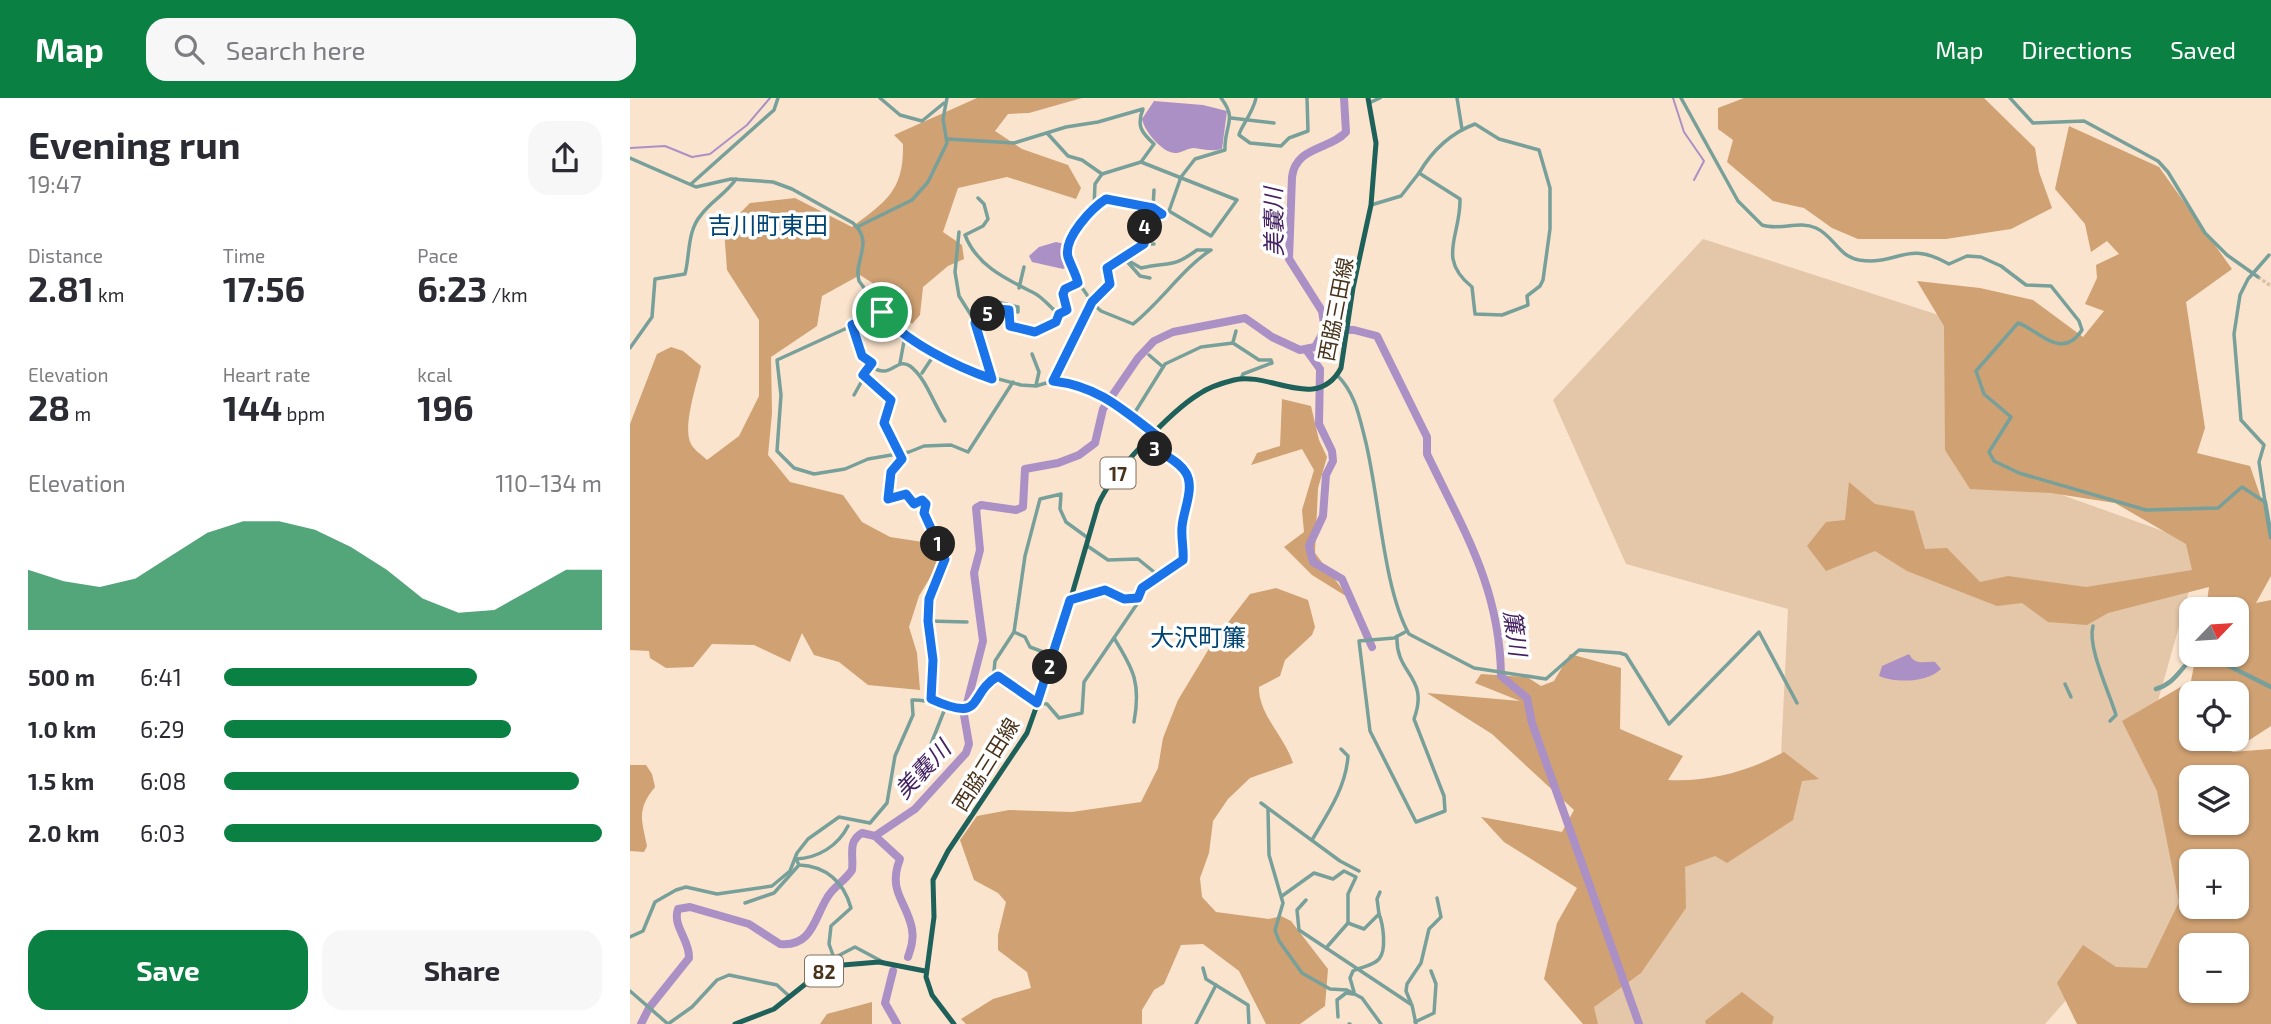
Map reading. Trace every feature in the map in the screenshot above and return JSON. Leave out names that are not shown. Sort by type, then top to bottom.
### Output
[{"type":"main road","name":"西脇三田線","points":[[925,971],[934,917],[936,873],[1018,749],[1054,656],[1087,541],[1108,486],[1149,441],[1201,392],[1241,379],[1259,379],[1306,391],[1326,385],[1337,375],[1345,352],[1353,288],[1371,205],[1376,143],[1368,101]]},
{"type":"main road","name":"82","points":[[735,1024],[766,1013],[824,971],[852,963],[884,962],[925,971]]},
{"type":"main road","points":[[925,971],[932,995],[954,1024]]},
{"type":"street","points":[[691,184],[774,110],[778,98]]},
{"type":"street","points":[[880,98],[900,115],[922,121],[947,100]]},
{"type":"street","points":[[1144,244],[1145,221],[1149,217],[1169,211],[1181,177],[1200,155],[1225,150],[1231,111],[1221,98]]},
{"type":"street","points":[[1256,98],[1250,119],[1240,129],[1241,139],[1281,146],[1289,138],[1308,131],[1307,98]]},
{"type":"street","points":[[1368,101],[1380,98]]},
{"type":"street","points":[[1457,98],[1462,129]]},
{"type":"street","points":[[1681,98],[1738,201],[1762,225],[1810,225],[1819,228],[1845,255],[1859,260],[1888,258],[1914,251],[1924,252],[1949,264],[1968,256],[1981,257],[2001,266],[2026,285],[2051,286],[2079,321],[2082,330],[2079,335],[2059,343],[2048,343],[2018,323],[1976,371],[1984,394],[2011,417],[1989,452],[1994,461],[2019,473],[2146,510],[2218,508],[2242,487],[2265,502]]},
{"type":"street","points":[[2010,98],[2033,123],[2084,121],[2158,162],[2168,172],[2204,233],[2227,255],[2258,277]]},
{"type":"street","points":[[857,227],[920,194],[948,139],[943,119],[947,100]]},
{"type":"street","points":[[948,139],[1014,143],[1143,109],[1139,119],[1141,131],[1154,144],[1141,162],[1102,174],[1095,184],[1094,207]]},
{"type":"street","points":[[1231,118],[1273,123]]},
{"type":"street","points":[[1371,205],[1401,196],[1430,153],[1462,129],[1479,125],[1499,139],[1539,150],[1549,178],[1550,229],[1543,280],[1540,286],[1527,296],[1528,305],[1502,315],[1475,314],[1472,287],[1459,275],[1451,254],[1459,226],[1460,199],[1419,173]]},
{"type":"street","points":[[1047,133],[1068,156],[1082,160],[1102,174]]},
{"type":"street","points":[[630,158],[696,187],[736,179],[757,179],[792,189],[857,227],[865,241],[857,273],[859,281],[892,326],[905,336],[968,371],[992,379],[1036,386],[1053,381],[1080,384],[1123,410],[1156,435]]},
{"type":"street","points":[[1141,162],[1237,200],[1218,231],[1211,236],[1169,211]]},
{"type":"street","points":[[630,348],[652,317],[655,279],[685,275],[696,222],[702,213],[728,192],[736,179]]},
{"type":"street","points":[[1153,208],[1154,190]]},
{"type":"street","points":[[978,198],[984,204],[988,219],[983,226],[965,235],[970,248],[1003,279],[1034,293],[1059,314]]},
{"type":"street","points":[[1122,257],[1141,268],[1161,263],[1172,265],[1182,262],[1197,250],[1211,250],[1198,258],[1163,299],[1133,324],[1093,303],[1078,283],[1068,256],[1070,242],[1086,213],[1106,199],[1153,208],[1162,214]]},
{"type":"street","points":[[959,232],[955,272],[959,296],[975,323],[992,379]]},
{"type":"street","points":[[1053,381],[1093,303],[1110,284],[1107,268],[1144,244],[1154,244]]},
{"type":"street","points":[[2269,255],[2253,272],[2236,307],[2234,361],[2241,420],[2264,445],[2259,462],[2271,537]]},
{"type":"street","points":[[1122,257],[1140,276],[1150,278]]},
{"type":"street","points":[[1019,288],[1024,267]]},
{"type":"street","points":[[1009,310],[1010,326],[1035,332],[1056,322],[1059,314],[1067,310],[1063,294],[1065,289],[1078,283]]},
{"type":"street","points":[[975,323],[981,306],[994,301],[1018,307],[1018,312],[1000,308],[978,318]]},
{"type":"street","points":[[966,308],[975,306]]},
{"type":"street","points":[[882,312],[777,360],[781,394],[777,451],[788,464],[814,474],[828,473],[868,459],[941,444],[968,453],[1013,382]]},
{"type":"street","points":[[852,325],[862,356],[872,363],[874,369],[887,371],[900,363],[908,364],[921,374],[928,394],[945,421]]},
{"type":"street","points":[[1233,342],[1236,331]]},
{"type":"street","points":[[900,363],[905,336]]},
{"type":"street","points":[[1132,417],[1163,367],[1200,347],[1233,342],[1259,360],[1271,360]]},
{"type":"street","points":[[921,374],[936,352]]},
{"type":"street","points":[[1241,379],[1243,373],[1272,363],[1273,353]]},
{"type":"street","points":[[1032,354],[1039,372],[1036,386]]},
{"type":"street","points":[[1149,355],[1163,367]]},
{"type":"street","points":[[854,395],[872,363]]},
{"type":"street","points":[[863,375],[890,396],[891,400],[884,423],[902,459],[891,472],[888,499],[906,494],[914,504],[922,500],[926,504],[924,513],[945,559],[929,599],[928,621],[933,660],[931,699]]},
{"type":"street","points":[[1337,375],[1348,386],[1357,408],[1371,461],[1394,593],[1407,631],[1474,668],[1546,679],[1578,650],[1626,655],[1669,724],[1759,632],[1797,703]]},
{"type":"street","points":[[1149,441],[1157,452],[1178,463],[1189,481],[1181,533],[1183,560],[1142,588],[1114,638],[1084,682],[1085,704],[1079,716],[1059,718],[1047,704],[1037,703],[994,671],[995,661],[1014,632],[1025,556],[1040,499],[1061,494],[1060,509],[1066,522],[1108,560],[1138,559],[1159,576]]},
{"type":"street","points":[[1070,600],[1105,590],[1124,599],[1138,598]]},
{"type":"street","points":[[928,621],[967,622]]},
{"type":"street","points":[[2093,626],[2090,634],[2116,715],[2110,721]]},
{"type":"street","points":[[1397,636],[1396,652],[1419,690],[1419,703],[1413,719],[1444,796],[1445,811],[1416,822],[1370,731],[1359,641],[1397,636],[1407,631]]},
{"type":"street","points":[[1014,632],[1025,637],[1030,647],[1054,656]]},
{"type":"street","points":[[1114,638],[1136,675],[1137,702],[1133,722]]},
{"type":"street","points":[[2157,688],[2174,681],[2192,659],[2207,655],[2271,687]]},
{"type":"street","points":[[630,937],[643,931],[649,912],[664,894],[686,887],[717,894],[764,888],[784,877],[808,839],[839,817],[870,823],[881,814],[887,803],[895,756],[914,715],[912,700],[931,699],[954,708],[975,705],[998,676]]},
{"type":"street","points":[[2065,684],[2071,697]]},
{"type":"street","points":[[929,749],[946,706]]},
{"type":"street","points":[[1312,840],[1337,798],[1346,772],[1348,756],[1341,749]]},
{"type":"street","points":[[1261,803],[1340,861],[1359,871]]},
{"type":"street","points":[[1268,810],[1269,855],[1282,896],[1275,930],[1289,958],[1302,973],[1317,982],[1355,994],[1367,1003],[1381,1024]]},
{"type":"street","points":[[796,859],[816,858],[844,835],[848,826]]},
{"type":"street","points":[[796,859],[799,865]]},
{"type":"street","points":[[799,865],[821,867],[836,880],[851,908],[831,926],[829,944],[834,958]]},
{"type":"street","points":[[745,903],[774,893],[789,880],[799,865]]},
{"type":"street","points":[[1282,896],[1314,873],[1332,879],[1345,872],[1356,877],[1348,894],[1348,923],[1326,948]]},
{"type":"street","points":[[1355,994],[1350,978],[1358,968],[1378,961],[1381,955],[1383,940],[1377,899],[1380,892]]},
{"type":"street","points":[[1431,971],[1436,984],[1434,1013],[1415,1023],[1406,991],[1421,963],[1429,929],[1441,916],[1437,898]]},
{"type":"street","points":[[1306,900],[1297,909],[1299,930],[1412,1005]]},
{"type":"street","points":[[1348,923],[1364,929],[1379,914]]},
{"type":"street","points":[[824,971],[834,958],[855,947],[884,962]]},
{"type":"street","points":[[1202,968],[1206,979],[1248,1005],[1249,1024]]},
{"type":"street","points":[[1411,970],[1412,979]]},
{"type":"street","points":[[630,991],[668,1024],[692,1007],[717,981],[729,975],[777,985],[790,998]]},
{"type":"street","points":[[1196,1024],[1216,985]]},
{"type":"street","points":[[1338,1017],[1337,1000],[1340,996],[1355,994]]},
{"type":"shaded area","points":[[977,98],[1082,98],[1029,113],[1008,114],[995,131],[1022,149],[1068,165],[1081,188],[1076,199],[1007,177],[958,188],[943,232],[962,245],[964,259],[948,266],[923,287],[920,315],[912,324],[877,286],[860,275],[822,296],[817,326],[771,357],[772,413],[768,455],[790,482],[843,495],[862,522],[890,537],[949,546],[919,596],[909,627],[917,653],[920,690],[868,685],[839,662],[814,655],[802,633],[790,662],[754,645],[712,644],[693,667],[666,668],[650,658],[649,651],[630,650],[630,424],[657,354],[671,347],[683,351],[701,366],[688,427],[692,446],[707,460],[739,436],[759,396],[759,320],[727,270],[724,229],[750,203],[795,198],[852,227],[883,202],[896,184],[903,144],[894,135]]},
{"type":"shaded area","points":[[1744,98],[1984,98],[2035,148],[2039,172],[2052,208],[2011,229],[1946,239],[1858,239],[1832,228],[1804,208],[1773,201],[1727,162],[1733,140],[1718,129],[1718,108]]},
{"type":"shaded area","points":[[1154,101],[1203,105],[1227,111],[1222,149],[1192,148],[1177,153],[1166,150],[1151,136],[1142,119]]},
{"type":"shaded area","points":[[2069,126],[2159,167],[2232,269],[2186,302],[2205,428],[2197,453],[2250,466],[2271,527],[2271,576],[2256,603],[2271,600],[2271,726],[2249,740],[2249,681],[2191,681],[2194,667],[2249,667],[2249,597],[2208,597],[2209,587],[2108,613],[2087,625],[2048,622],[2022,603],[1997,606],[1907,571],[1875,551],[1826,571],[1807,546],[1826,522],[1845,520],[1849,482],[1875,504],[1914,511],[1925,549],[1947,548],[1980,582],[2008,576],[2086,587],[2192,570],[2186,544],[2115,503],[2051,493],[1970,489],[1945,450],[1944,326],[1917,281],[1980,288],[2033,300],[2083,337],[2104,311],[2085,304],[2097,278],[2096,265],[2119,254],[2107,241],[2091,252],[2085,224],[2055,189]]},
{"type":"shaded area","points":[[1703,239],[1951,319],[1970,462],[2202,545],[2187,597],[2179,597],[2179,626],[2150,729],[2179,822],[2179,835],[2183,835],[2187,849],[2179,849],[2179,919],[2184,919],[2182,933],[2179,933],[2175,992],[2097,965],[2045,1024],[1595,1024],[1585,999],[1674,861],[1779,798],[1788,609],[1626,564],[1553,400]]},
{"type":"shaded area","points":[[1056,242],[1065,244],[1069,266],[1063,269],[1032,262],[1029,256],[1039,247]]},
{"type":"shaded area","points":[[1282,399],[1311,406],[1319,440],[1327,457],[1318,488],[1315,553],[1349,598],[1312,575],[1284,547],[1304,532],[1302,510],[1314,470],[1302,449],[1251,465],[1257,453],[1280,446]]},
{"type":"shaded area","points":[[1276,588],[1308,600],[1315,627],[1312,635],[1285,660],[1280,676],[1259,687],[1267,716],[1293,763],[1250,778],[1228,799],[1213,821],[1209,853],[1200,878],[1202,897],[1216,912],[1269,919],[1281,916],[1291,921],[1328,969],[1325,1006],[1300,1024],[1266,1024],[1239,971],[1203,944],[1181,945],[1164,984],[1154,990],[1142,1010],[1142,1024],[966,1024],[961,1019],[993,999],[1031,988],[1027,972],[998,950],[998,935],[1006,902],[998,893],[974,880],[960,840],[977,816],[1009,810],[1072,812],[1141,802],[1158,768],[1163,738],[1178,700],[1213,642],[1250,594]]},
{"type":"shaded area","points":[[1570,654],[1621,668],[1620,729],[1683,756],[1668,780],[1728,774],[1784,752],[1819,779],[1802,781],[1793,820],[1727,863],[1715,856],[1685,867],[1686,908],[1641,973],[1594,1007],[1598,1024],[1583,1024],[1544,979],[1557,923],[1577,888],[1504,842],[1481,817],[1562,832],[1574,810],[1492,734],[1427,693],[1520,701],[1475,683],[1481,674],[1527,677],[1541,686],[1554,681]]},
{"type":"shaded area","points":[[1909,654],[1917,662],[1935,662],[1941,669],[1920,679],[1894,680],[1879,676],[1882,666]]},
{"type":"shaded area","points":[[2179,688],[2179,751],[2231,752],[2271,749],[2271,1024],[2077,1024],[2057,983],[2083,945],[2116,967],[2147,968],[2179,902],[2157,791],[2122,721]]},
{"type":"shaded area","points":[[630,765],[646,765],[652,774],[655,787],[643,809],[642,822],[647,846],[644,852],[630,851]]},
{"type":"shaded area","points":[[1742,992],[1774,1017],[1772,1024],[1706,1024],[1705,1021]]},
{"type":"shaded area","points":[[872,1002],[872,1024],[820,1024],[827,1014]]},
{"type":"waterway","points":[[630,148],[665,146],[692,157],[710,154],[747,125],[770,98]]},
{"type":"waterway","name":"美嚢川","points":[[641,1024],[649,1008],[689,958],[689,951],[677,921],[678,909],[690,907],[749,924],[780,944],[799,941],[811,930],[830,894],[852,870],[854,840],[862,833],[875,836],[915,809],[966,753],[969,744],[964,715],[983,641],[974,573],[980,550],[976,508],[981,505],[1016,510],[1023,507],[1025,469],[1058,463],[1079,455],[1095,443],[1103,409],[1138,358],[1154,341],[1173,332],[1245,318],[1272,337],[1300,350],[1315,347],[1325,329],[1322,311],[1289,259],[1292,177],[1300,159],[1346,132],[1344,98]]},
{"type":"waterway","points":[[1673,98],[1684,132],[1704,161],[1694,180]]},
{"type":"waterway","name":"簾川","points":[[1325,329],[1354,330],[1377,336],[1427,437],[1427,454],[1478,561],[1487,587],[1499,644],[1501,676],[1527,698],[1532,723],[1639,1024]]},
{"type":"waterway","points":[[1307,351],[1320,369],[1319,424],[1332,451],[1333,461],[1326,475],[1323,516],[1309,546],[1313,562],[1342,579],[1372,647]]},
{"type":"waterway","points":[[875,836],[900,859],[897,888],[913,933],[908,957]]},
{"type":"waterway","points":[[893,971],[885,1003],[897,1024]]},
{"type":"tunnel","points":[[2258,277],[2271,286]]},
{"type":"district","name":"吉川町東田","points":[[768,224]]},
{"type":"district","name":"大沢町簾","points":[[1198,636]]},
{"type":"route","points":[[1106,199],[1153,208],[1162,214],[1149,217],[1145,221],[1144,244],[1107,268],[1110,284],[1108,289],[1092,302],[1093,307],[1053,381],[1080,384],[1123,410],[1156,435],[1149,441],[1157,452],[1178,463],[1186,474],[1189,481],[1182,524],[1183,560],[1142,588],[1138,598],[1117,598],[1105,590],[1078,600],[1070,600],[1037,703],[998,676],[970,708],[954,708],[931,699],[933,660],[928,621],[929,599],[945,559],[924,513],[926,504],[922,500],[914,504],[906,494],[888,499],[891,472],[898,467],[902,459],[884,423],[891,400],[878,385],[863,375],[872,363],[862,356],[852,325],[882,312],[892,326],[905,336],[968,371],[992,379],[975,323],[978,318],[1000,308],[1009,310],[1012,319],[1010,326],[1013,329],[1035,332],[1056,322],[1059,314],[1067,310],[1063,294],[1065,289],[1078,283],[1068,256],[1070,242],[1086,213],[1106,199]]}]
